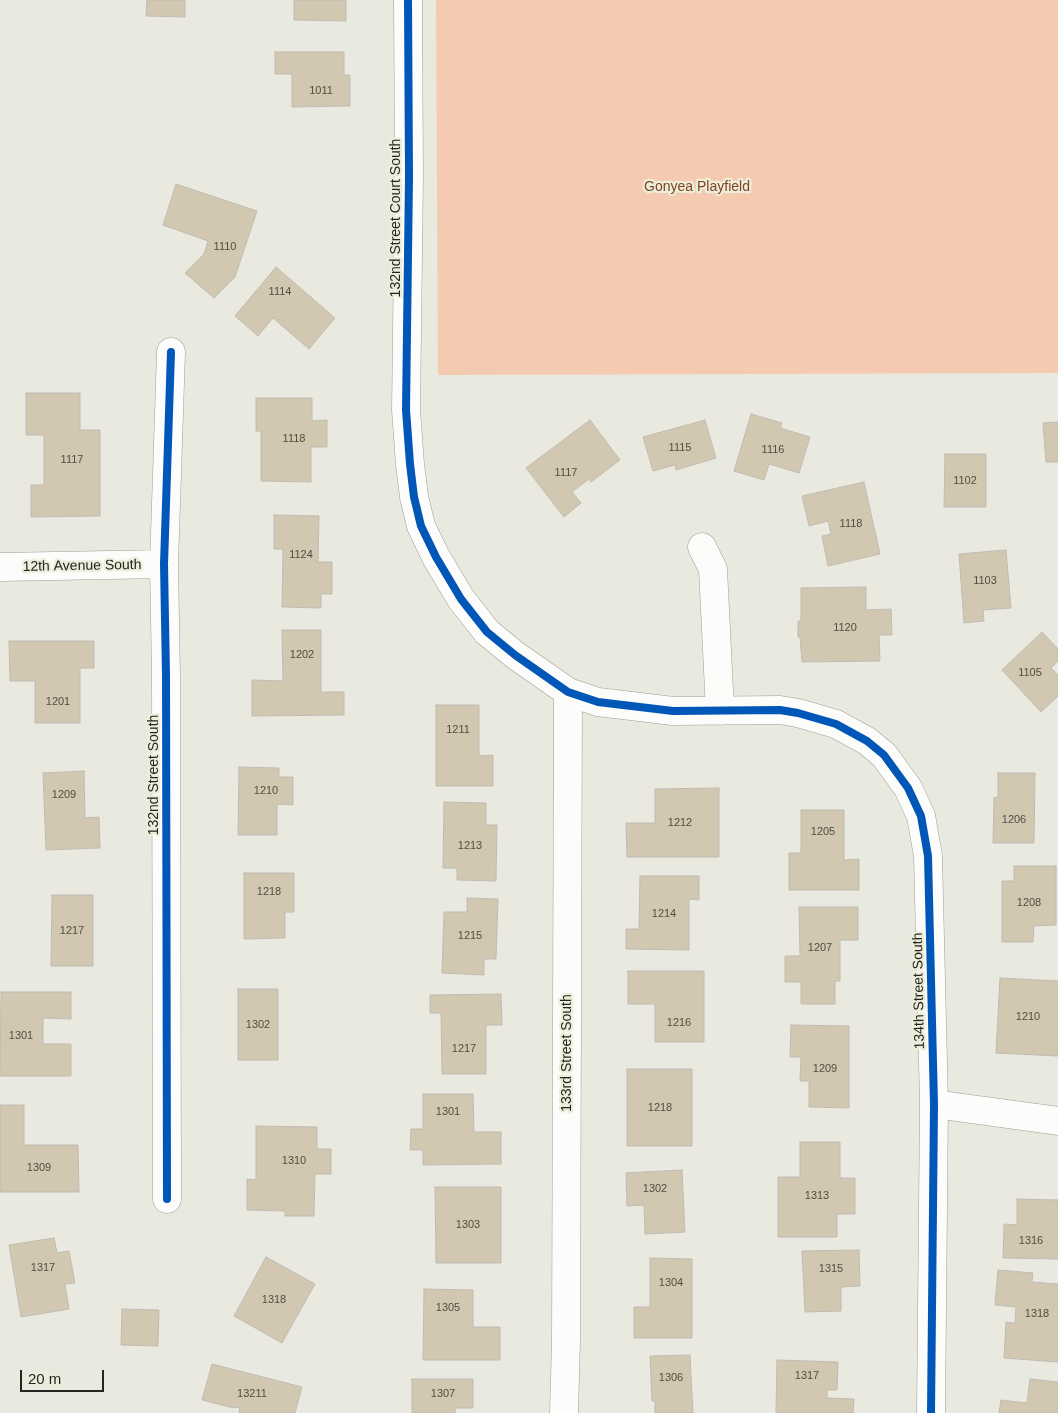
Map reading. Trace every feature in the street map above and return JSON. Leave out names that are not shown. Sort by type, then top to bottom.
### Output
[{"type":"street","name":"132nd Street Court South","points":[[408,0],[409,177],[406,410],[414,497],[422,526],[436,556],[461,599],[487,632],[533,668],[568,692]]},
{"type":"street","name":"132nd Street South","points":[[167,1199],[164,564],[172,352]]},
{"type":"street","points":[[568,692],[598,702],[673,711],[720,711],[713,569],[702,547]]},
{"type":"street","name":"12th Avenue South","points":[[0,567],[164,564]]},
{"type":"street","name":"133rd Street South","points":[[564,1413],[566,1342],[568,692]]},
{"type":"street","name":"134th Street South","points":[[720,711],[780,710],[836,724],[867,741],[884,755],[908,788],[922,816],[928,856],[934,1104],[931,1413]]},
{"type":"street","points":[[934,1104],[1058,1121]]},
{"type":"green space","name":"Gonyea Playfield","points":[[436,0],[1058,0],[1058,373],[438,375]]},
{"type":"building","points":[[147,0],[185,0],[185,17],[146,16]]},
{"type":"building","points":[[294,0],[346,0],[346,21],[294,20]]},
{"type":"building","points":[[275,52],[344,52],[344,75],[350,75],[350,106],[292,107],[292,74],[275,74]]},
{"type":"building","points":[[176,184],[257,211],[235,277],[214,298],[185,273],[204,254],[208,241],[163,225]]},
{"type":"building","points":[[276,267],[335,318],[309,349],[273,318],[258,336],[235,316]]},
{"type":"building","points":[[26,393],[80,393],[80,430],[100,430],[100,516],[31,517],[31,485],[44,485],[44,435],[26,435]]},
{"type":"building","points":[[256,398],[312,398],[312,421],[327,420],[327,447],[311,447],[311,482],[261,481],[261,431],[256,431]]},
{"type":"building","points":[[751,414],[782,423],[780,428],[810,437],[799,473],[769,464],[764,480],[734,471]]},
{"type":"building","points":[[590,420],[620,460],[591,482],[589,479],[572,492],[581,503],[564,517],[526,468]]},
{"type":"building","points":[[705,420],[716,458],[676,470],[675,465],[653,471],[643,437]]},
{"type":"building","points":[[1058,422],[1058,462],[1046,462],[1043,423]]},
{"type":"building","points":[[945,454],[986,454],[986,507],[944,507]]},
{"type":"building","points":[[864,482],[880,554],[828,566],[822,536],[831,534],[828,521],[809,526],[802,496]]},
{"type":"building","points":[[274,515],[319,516],[318,562],[332,562],[332,594],[321,594],[321,608],[282,607],[283,549],[274,549]]},
{"type":"building","points":[[1006,550],[1011,608],[983,610],[984,621],[964,623],[959,554]]},
{"type":"building","points":[[866,587],[866,610],[891,609],[892,635],[879,635],[880,661],[802,662],[800,637],[798,637],[798,621],[801,621],[801,588]]},
{"type":"building","points":[[282,630],[321,630],[321,692],[344,692],[344,715],[252,716],[252,680],[283,681]]},
{"type":"building","points":[[1042,632],[1058,649],[1058,661],[1051,668],[1058,675],[1058,696],[1041,712],[1002,670]]},
{"type":"building","points":[[9,641],[94,641],[94,668],[80,668],[80,723],[35,723],[35,681],[10,681]]},
{"type":"building","points":[[436,705],[479,705],[479,756],[493,755],[493,786],[436,786]]},
{"type":"building","points":[[239,767],[279,768],[279,777],[293,777],[293,805],[277,804],[277,835],[238,835]]},
{"type":"building","points":[[84,771],[85,818],[99,817],[100,848],[46,850],[43,773]]},
{"type":"building","points":[[998,773],[1035,773],[1034,843],[993,843],[994,798],[998,797]]},
{"type":"building","points":[[719,788],[719,857],[627,857],[626,823],[655,823],[655,789]]},
{"type":"building","points":[[444,802],[486,803],[486,825],[497,825],[496,881],[457,880],[457,868],[443,868]]},
{"type":"building","points":[[801,810],[844,810],[844,860],[859,859],[859,890],[789,890],[789,853],[801,853]]},
{"type":"building","points":[[1014,866],[1056,866],[1056,925],[1034,926],[1033,942],[1002,942],[1002,881],[1014,881]]},
{"type":"building","points":[[244,873],[294,873],[294,912],[285,912],[285,938],[244,939]]},
{"type":"building","points":[[640,876],[699,876],[699,900],[689,899],[689,950],[626,949],[626,929],[639,929]]},
{"type":"building","points":[[52,895],[93,895],[93,966],[51,966]]},
{"type":"building","points":[[467,898],[498,899],[496,959],[484,959],[484,975],[442,973],[444,912],[467,912]]},
{"type":"building","points":[[799,907],[858,907],[858,940],[840,940],[840,981],[835,981],[835,1004],[801,1004],[801,982],[785,982],[785,956],[800,956]]},
{"type":"building","points":[[628,971],[704,971],[704,1042],[655,1042],[655,1004],[628,1004]]},
{"type":"building","points":[[1000,978],[1058,981],[1058,1056],[996,1053]]},
{"type":"building","points":[[238,989],[278,989],[278,1060],[238,1060]]},
{"type":"building","points":[[1,992],[71,992],[71,1019],[43,1018],[43,1044],[71,1044],[71,1076],[0,1076]]},
{"type":"building","points":[[501,994],[502,1025],[486,1025],[486,1074],[442,1074],[441,1013],[430,1013],[430,995]]},
{"type":"building","points":[[791,1025],[849,1026],[849,1108],[809,1107],[809,1081],[800,1081],[801,1057],[790,1057]]},
{"type":"building","points":[[627,1069],[692,1069],[692,1146],[627,1146]]},
{"type":"building","points":[[423,1094],[473,1094],[474,1132],[501,1132],[501,1164],[423,1165],[423,1150],[410,1150],[411,1129],[423,1129]]},
{"type":"building","points":[[0,1105],[24,1105],[24,1145],[78,1145],[79,1192],[0,1192]]},
{"type":"building","points":[[256,1126],[317,1127],[317,1149],[331,1149],[331,1174],[315,1174],[314,1216],[285,1216],[285,1211],[247,1210],[247,1179],[256,1180]]},
{"type":"building","points":[[800,1142],[840,1142],[840,1178],[855,1178],[855,1214],[837,1214],[837,1237],[778,1237],[778,1177],[800,1177]]},
{"type":"building","points":[[682,1170],[685,1232],[645,1234],[644,1205],[627,1206],[626,1173]]},
{"type":"building","points":[[435,1187],[501,1187],[501,1263],[436,1263]]},
{"type":"building","points":[[1017,1199],[1058,1200],[1058,1259],[1003,1258],[1004,1224],[1017,1225]]},
{"type":"building","points":[[54,1238],[57,1253],[69,1251],[75,1283],[65,1284],[69,1309],[21,1317],[9,1245]]},
{"type":"building","points":[[859,1250],[860,1286],[841,1287],[841,1311],[805,1312],[802,1251]]},
{"type":"building","points":[[266,1257],[315,1284],[282,1343],[234,1316]]},
{"type":"building","points":[[650,1258],[692,1259],[692,1338],[634,1338],[634,1307],[650,1307]]},
{"type":"building","points":[[998,1270],[1033,1273],[1032,1282],[1058,1284],[1058,1362],[1004,1358],[1006,1322],[1015,1323],[1016,1307],[995,1305]]},
{"type":"building","points":[[424,1289],[473,1290],[473,1327],[500,1327],[500,1360],[423,1360]]},
{"type":"building","points":[[122,1309],[159,1310],[158,1346],[121,1345]]},
{"type":"building","points":[[690,1355],[693,1413],[655,1413],[655,1401],[652,1401],[650,1356]]},
{"type":"building","points":[[777,1360],[838,1362],[837,1390],[827,1390],[827,1398],[854,1399],[853,1413],[776,1413]]},
{"type":"building","points":[[212,1364],[302,1387],[295,1413],[239,1413],[240,1408],[202,1400]]},
{"type":"building","points":[[412,1379],[473,1379],[473,1408],[455,1408],[455,1413],[412,1413]]},
{"type":"building","points":[[1030,1379],[1058,1382],[1058,1413],[999,1413],[1001,1400],[1027,1403]]},
{"type":"cycle path","points":[[408,0],[409,177],[406,410],[410,464],[414,497],[421,526],[436,557],[461,599],[487,632],[515,655],[568,692],[598,702],[673,711],[780,710],[836,724],[867,741],[884,755],[908,788],[921,816],[928,856],[934,1104],[931,1413]]},
{"type":"cycle path","points":[[167,1199],[164,564],[171,352]]}]
